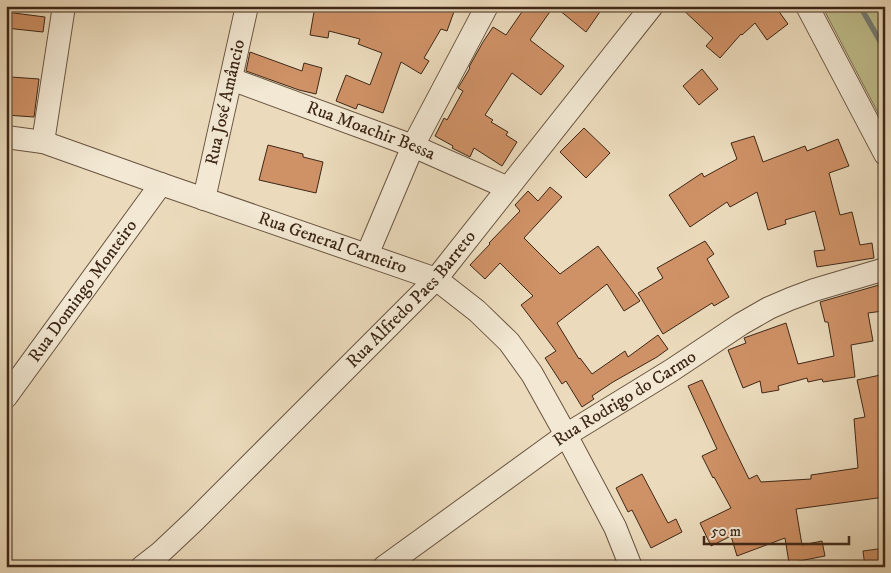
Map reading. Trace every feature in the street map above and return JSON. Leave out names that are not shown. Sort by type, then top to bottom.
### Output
[{"type":"street","points":[[44,142],[64,6]]},
{"type":"street","name":"Rua José Amâncio","points":[[204,199],[247,6]]},
{"type":"street","points":[[367,255],[413,146],[487,6]]},
{"type":"street","name":"Rua Alfredo Paes Barreto","points":[[142,567],[194,522],[436,279],[652,6]]},
{"type":"street","points":[[807,6],[885,154]]},
{"type":"street","name":"Rua Moachir Bessa","points":[[231,79],[413,146],[508,188]]},
{"type":"street","name":"Rua General Carneiro","points":[[6,138],[44,142],[436,279],[476,311],[509,342],[532,374],[615,527],[631,567]]},
{"type":"street","name":"Rua Domingo Monteiro","points":[[6,397],[161,184]]},
{"type":"street","name":"Rua Rodrigo do Carmo","points":[[384,567],[566,435],[672,370],[741,324],[769,308],[814,290],[885,269]]},
{"type":"green space","points":[[822,6],[885,6],[885,126]]},
{"type":"building","points":[[315,6],[456,6],[447,31],[441,29],[424,58],[429,61],[421,74],[401,62],[383,113],[358,104],[356,109],[336,101],[346,75],[370,85],[382,53],[358,44],[360,39],[329,31],[328,38],[310,35]]},
{"type":"building","points":[[526,6],[554,6],[530,40],[564,66],[541,95],[512,73],[485,115],[493,120],[491,122],[508,132],[506,135],[517,142],[502,166],[474,148],[470,157],[452,148],[453,146],[435,136],[444,118],[447,120],[463,91],[458,88],[493,27],[506,35]]},
{"type":"building","points":[[554,6],[604,6],[586,32]]},
{"type":"building","points":[[679,6],[775,6],[788,24],[767,40],[755,23],[741,34],[720,58],[706,46],[713,38]]},
{"type":"building","points":[[6,12],[45,17],[43,32],[6,28]]},
{"type":"building","points":[[250,52],[302,71],[304,63],[322,68],[316,94],[299,90],[246,71]]},
{"type":"building","points":[[702,69],[718,89],[699,105],[683,86]]},
{"type":"building","points":[[11,77],[39,79],[34,117],[6,115],[6,86],[11,87]]},
{"type":"building","points":[[584,128],[610,153],[586,178],[560,152]]},
{"type":"building","points":[[754,136],[763,162],[805,146],[807,151],[838,139],[849,166],[829,173],[840,215],[852,212],[860,245],[872,243],[874,258],[817,267],[814,251],[825,250],[815,211],[785,220],[786,224],[768,230],[757,192],[730,207],[727,202],[690,227],[669,195],[702,173],[704,177],[737,159],[731,143]]},
{"type":"building","points":[[268,145],[303,154],[303,157],[323,162],[316,193],[259,180]]},
{"type":"building","points":[[550,187],[562,197],[524,238],[560,274],[598,246],[640,301],[624,311],[607,284],[557,323],[579,359],[592,374],[625,351],[628,357],[658,335],[668,349],[592,396],[594,399],[582,407],[566,381],[562,384],[545,358],[556,351],[521,305],[533,296],[500,263],[485,279],[470,265],[520,211],[515,205],[528,191],[538,201]]},
{"type":"building","points":[[705,241],[714,254],[707,259],[729,297],[714,306],[712,303],[663,334],[638,293],[663,278],[657,268]]},
{"type":"building","points":[[879,285],[883,311],[868,313],[873,341],[851,345],[855,377],[823,382],[822,379],[808,382],[807,378],[778,386],[779,390],[762,393],[760,381],[743,388],[728,350],[746,343],[744,338],[786,323],[798,364],[834,356],[828,322],[825,322],[820,302]]},
{"type":"building","points":[[885,374],[885,397],[880,398],[885,436],[885,497],[796,509],[802,545],[822,541],[825,556],[789,563],[785,538],[737,556],[731,536],[711,546],[700,523],[731,508],[702,456],[717,449],[688,386],[702,380],[749,479],[757,475],[761,482],[811,479],[811,475],[858,468],[854,419],[865,417],[857,380]]},
{"type":"building","points":[[642,474],[668,523],[676,519],[682,532],[651,548],[632,510],[628,512],[616,488]]},
{"type":"building","points":[[885,548],[885,567],[865,567],[863,551]]},
{"type":"waterway","points":[[860,6],[885,50]]}]
